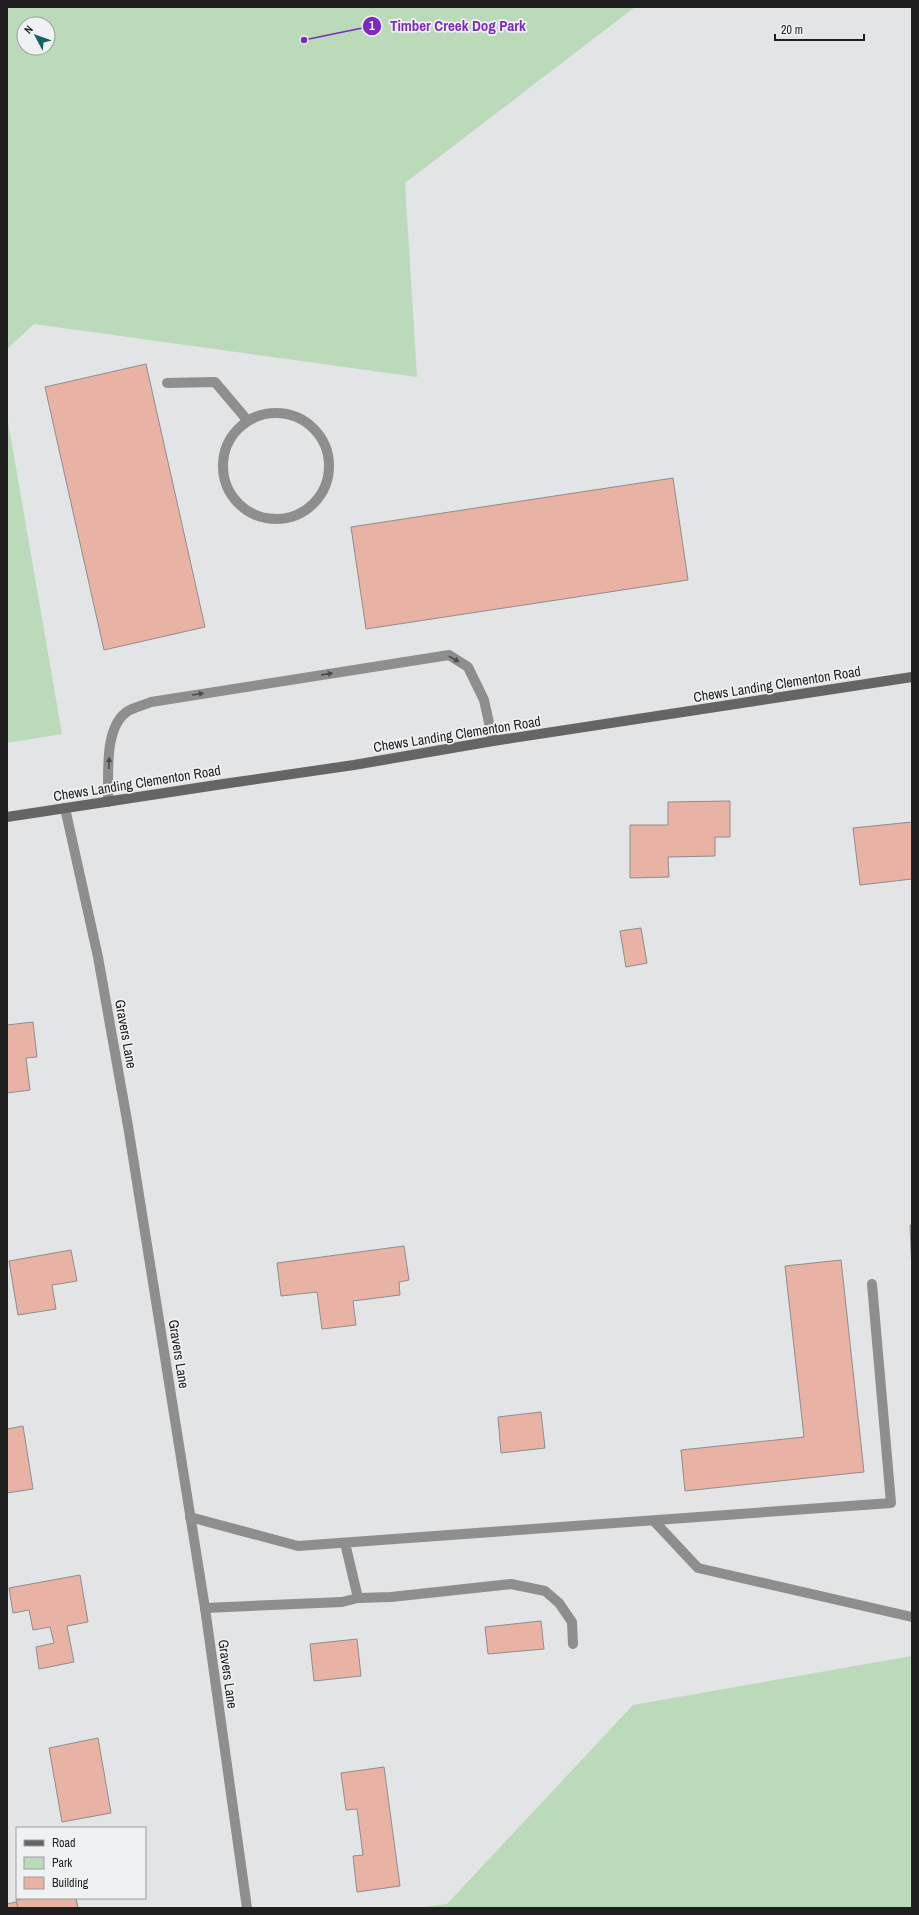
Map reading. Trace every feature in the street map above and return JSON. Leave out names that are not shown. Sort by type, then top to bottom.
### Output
[{"type":"main road","name":"Chews Landing Clementon Road","points":[[7,818],[64,808],[354,765],[493,741],[912,677]]},
{"type":"street","points":[[167,383],[215,382],[248,420]]},
{"type":"street","points":[[283,413],[299,418],[309,424],[314,428],[324,442],[329,458],[329,476],[320,496],[313,506],[298,516],[282,520],[264,519],[247,512],[234,500],[225,484],[222,466],[225,448],[234,432],[248,420],[265,414],[283,413]]},
{"type":"street","points":[[108,802],[110,745],[114,728],[127,712],[151,702],[449,655],[468,667],[484,700],[493,741]]},
{"type":"street","name":"Gravers Lane","points":[[64,808],[98,958],[128,1126],[205,1608],[247,1908]]},
{"type":"street","points":[[190,1517],[298,1546],[891,1503],[872,1284]]},
{"type":"street","points":[[654,1521],[698,1568],[912,1617]]},
{"type":"street","points":[[344,1543],[358,1598]]},
{"type":"street","points":[[205,1608],[342,1602],[358,1598],[392,1597],[511,1584],[545,1591],[559,1603],[572,1622],[573,1644]]},
{"type":"green space","points":[[7,7],[635,7],[405,183],[417,377],[34,324],[7,349]]},
{"type":"green space","points":[[7,416],[62,734],[7,743]]},
{"type":"green space","points":[[912,1656],[912,1908],[416,1908],[447,1904],[633,1705]]},
{"type":"building","points":[[146,364],[205,627],[104,650],[45,387]]},
{"type":"building","points":[[673,478],[688,580],[366,629],[351,527]]},
{"type":"building","points":[[730,801],[730,837],[715,837],[715,856],[668,857],[669,877],[630,878],[630,825],[668,825],[668,802]]},
{"type":"building","points":[[912,822],[912,879],[860,885],[853,828]]},
{"type":"building","points":[[641,928],[647,963],[626,967],[620,931]]},
{"type":"building","points":[[33,1022],[37,1057],[26,1058],[30,1090],[7,1093],[7,1025]]},
{"type":"building","points":[[910,1225],[912,1225],[912,1272]]},
{"type":"building","points":[[404,1246],[409,1280],[399,1282],[400,1295],[353,1301],[356,1325],[322,1329],[317,1292],[281,1296],[277,1263]]},
{"type":"building","points":[[71,1250],[77,1281],[52,1285],[56,1309],[18,1315],[9,1261]]},
{"type":"building","points":[[841,1260],[864,1472],[685,1491],[681,1450],[804,1437],[785,1266]]},
{"type":"building","points":[[541,1412],[545,1448],[501,1453],[498,1417]]},
{"type":"building","points":[[23,1426],[33,1489],[7,1493],[7,1429]]},
{"type":"building","points":[[80,1575],[88,1622],[67,1626],[74,1662],[39,1669],[36,1647],[54,1643],[50,1627],[33,1630],[29,1610],[13,1613],[9,1588]]},
{"type":"building","points":[[541,1621],[544,1649],[488,1654],[485,1627]]},
{"type":"building","points":[[357,1639],[361,1676],[314,1681],[310,1644]]},
{"type":"building","points":[[98,1738],[111,1813],[62,1822],[49,1748]]},
{"type":"building","points":[[384,1767],[400,1886],[357,1892],[353,1856],[363,1855],[357,1809],[346,1810],[341,1773]]},
{"type":"building","points":[[76,1899],[78,1908],[18,1908],[16,1900]]},
{"type":"building","points":[[16,1902],[18,1908],[7,1908],[7,1904]]},
{"type":"place","name":"Timber Creek Dog Park","points":[[304,40]]}]
